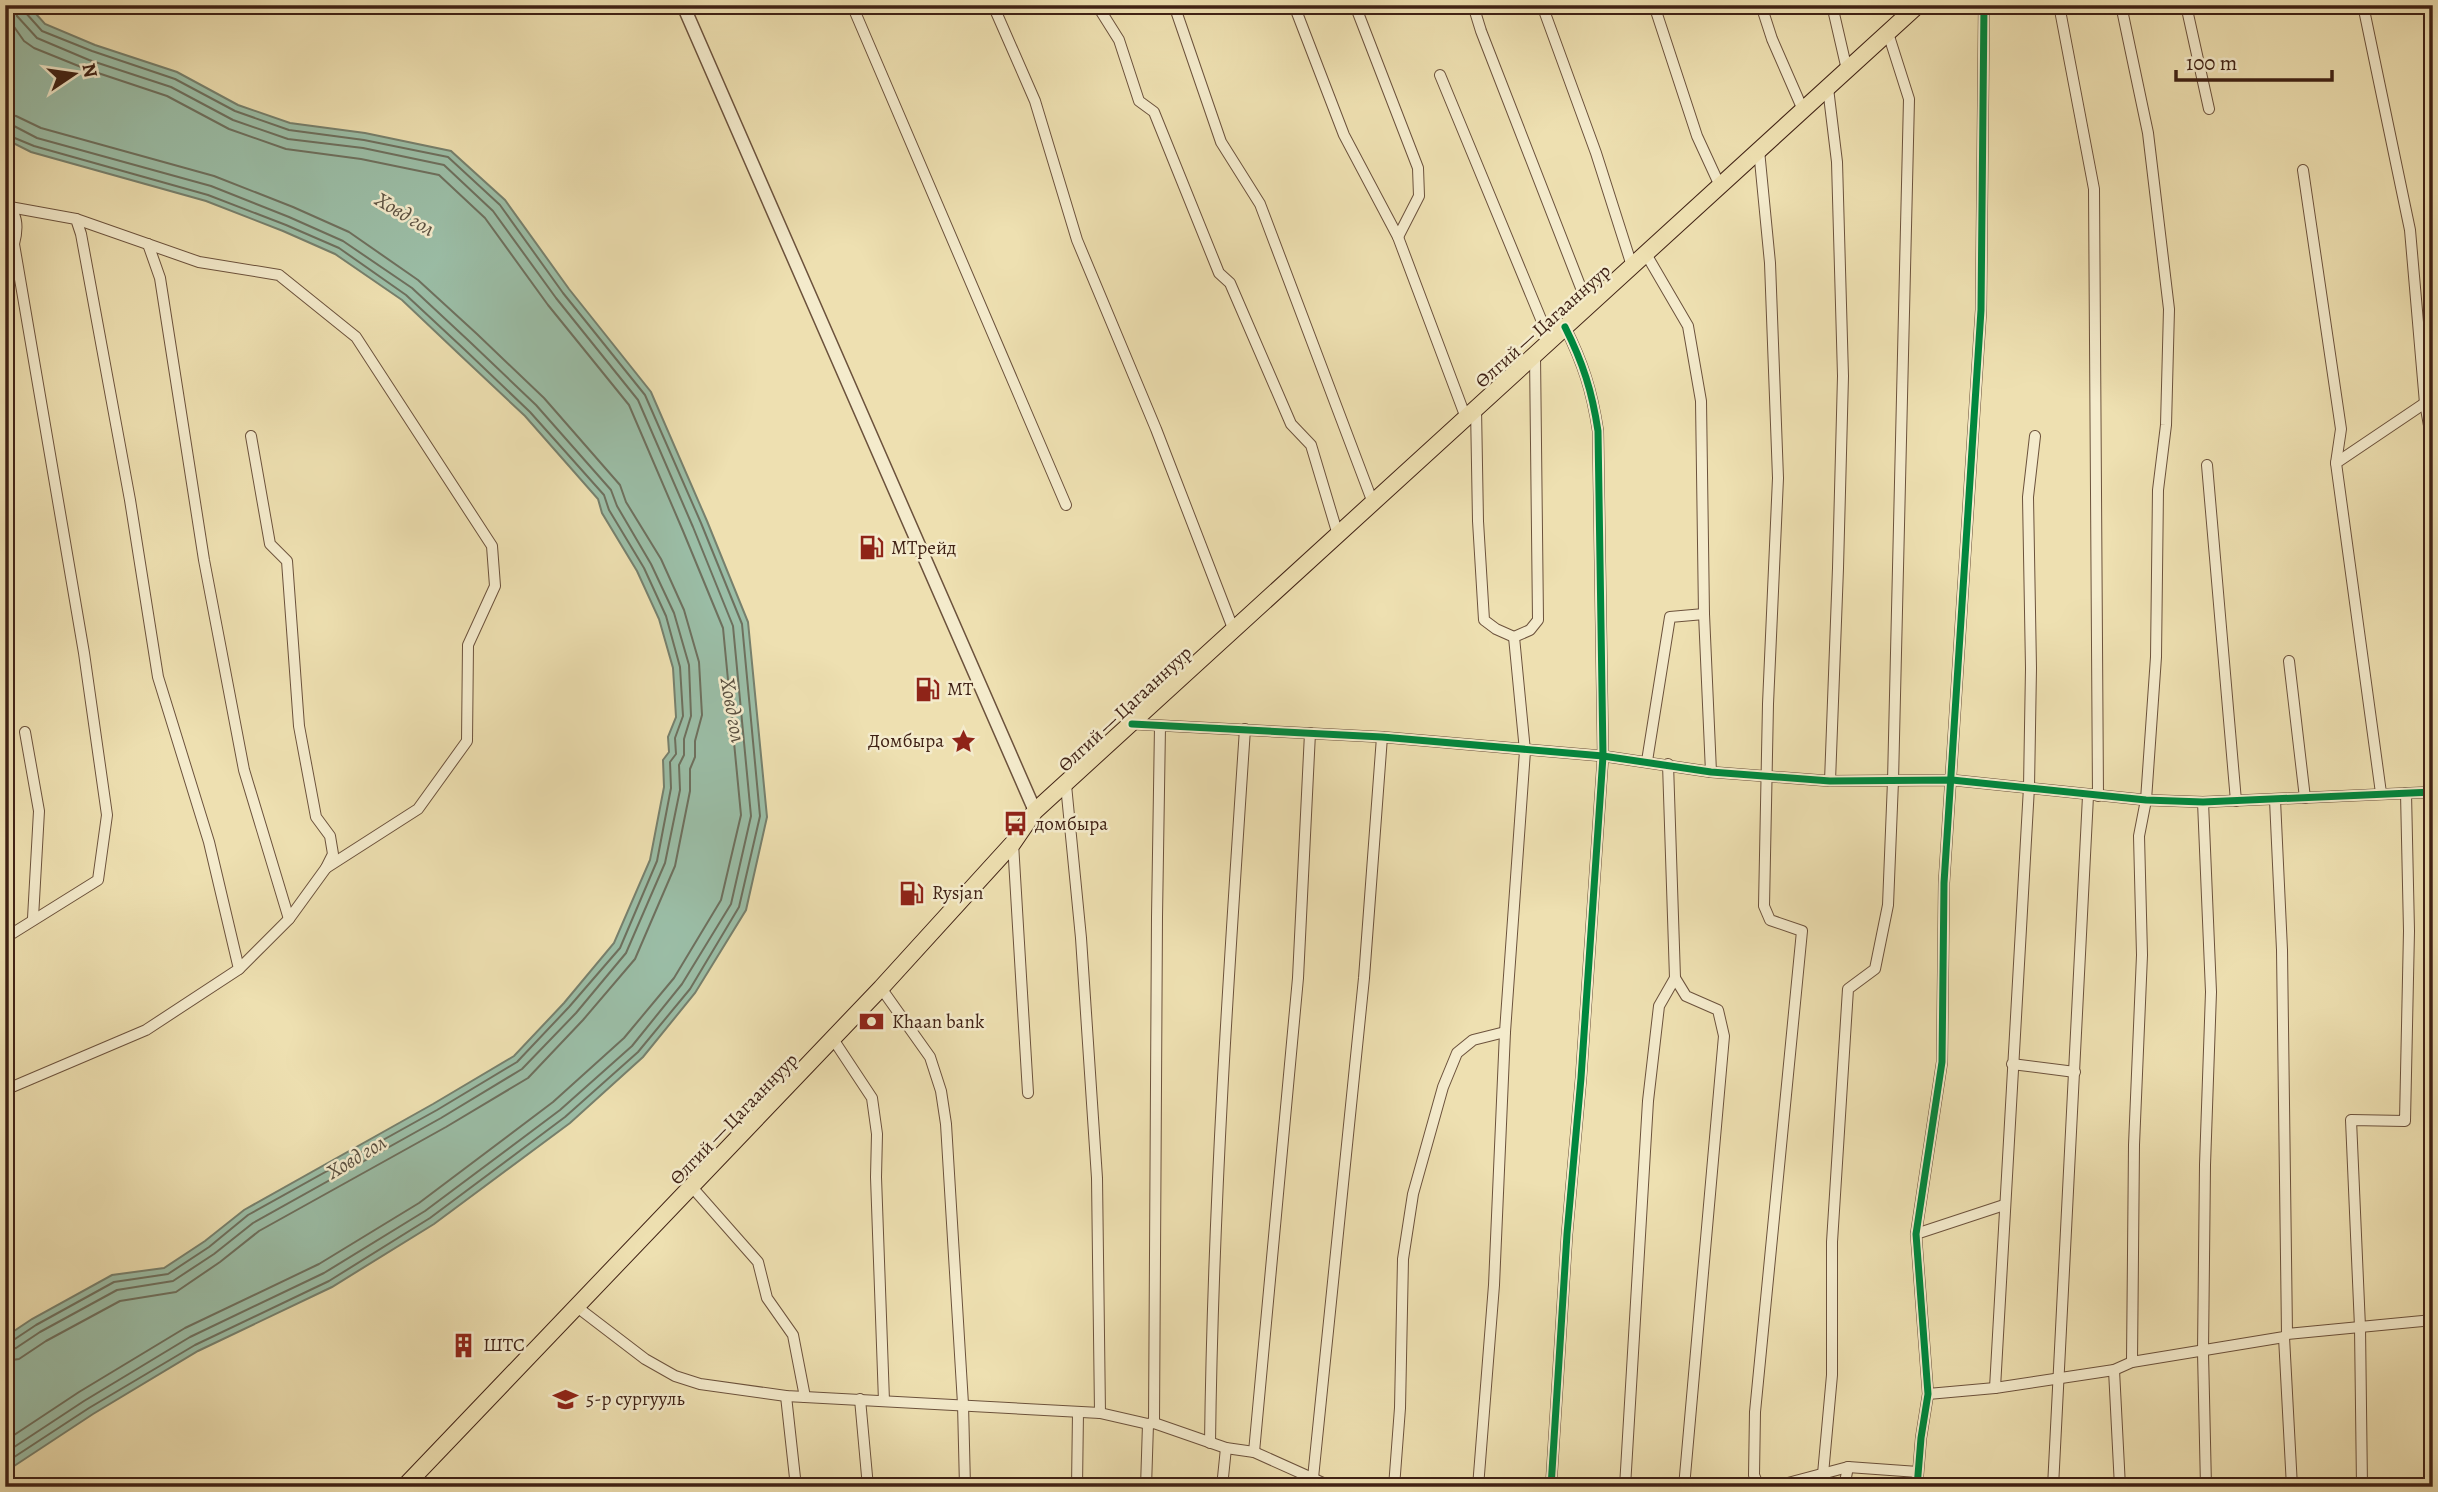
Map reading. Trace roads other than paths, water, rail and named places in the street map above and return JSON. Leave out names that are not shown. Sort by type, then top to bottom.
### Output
[{"type":"highway","name":"Өлгий — Цагааннуур","points":[[404,1487],[881,988],[1013,843],[1035,811],[1918,5]]},
{"type":"street","points":[[683,5],[1035,811]]},
{"type":"street","points":[[852,5],[1066,505]]},
{"type":"street","points":[[993,5],[1035,101],[1077,240],[1156,429],[1234,631]]},
{"type":"street","points":[[1097,5],[1119,40],[1139,101],[1154,112],[1219,273],[1230,283],[1291,424],[1311,445],[1338,535]]},
{"type":"street","points":[[1174,5],[1221,142],[1260,204],[1373,503]]},
{"type":"street","points":[[1294,5],[1343,135],[1398,237],[1471,413],[1484,620],[1514,637],[1530,630],[1538,620],[1535,354]]},
{"type":"street","points":[[1355,5],[1418,168],[1419,196],[1398,237]]},
{"type":"street","points":[[1473,5],[1480,31],[1588,306]]},
{"type":"street","points":[[1542,5],[1596,153],[1632,266]]},
{"type":"street","points":[[1654,5],[1697,136],[1720,186]]},
{"type":"street","points":[[1761,5],[1772,39],[1803,110]]},
{"type":"street","points":[[1832,5],[1847,70]]},
{"type":"street","points":[[1917,1487],[1928,1394],[1916,1234],[1942,1062],[1944,883],[1981,310],[1984,5]]},
{"type":"street","points":[[2053,1487],[2074,1072],[2093,796],[2094,189],[2059,5]]},
{"type":"street","points":[[2121,5],[2148,133],[2169,309],[2166,425],[2158,490],[2156,657],[2146,800],[2139,836],[2142,955],[2134,1145],[2132,1362]]},
{"type":"street","points":[[2186,5],[2209,109]]},
{"type":"street","points":[[2362,5],[2410,230],[2425,403],[2433,448]]},
{"type":"street","points":[[1823,1474],[1832,1375],[1832,1242],[1847,989],[1875,969],[1888,905],[1909,99],[1888,33]]},
{"type":"street","points":[[1440,75],[1550,341]]},
{"type":"street","points":[[1828,88],[1837,162],[1843,376],[1839,568],[1830,781]]},
{"type":"street","points":[[1759,150],[1770,263],[1778,478],[1766,777],[1764,906],[1770,920],[1802,930],[1755,1412],[1754,1475],[1759,1487]]},
{"type":"street","points":[[2304,170],[2341,429],[2336,463],[2381,793]]},
{"type":"street","points":[[8,206],[76,219],[199,262],[279,275],[356,337],[492,546],[495,586],[468,645],[467,741],[418,809],[326,868]]},
{"type":"street","points":[[5,937],[98,880],[107,815],[84,653],[15,252],[17,222],[8,206]]},
{"type":"street","points":[[76,219],[125,473],[158,677],[209,842],[240,969]]},
{"type":"street","points":[[148,244],[160,278],[204,560],[244,770],[289,919]]},
{"type":"street","points":[[1646,254],[1688,326],[1701,401],[1704,614],[1711,772]]},
{"type":"street","points":[[1551,1487],[1603,756],[1598,431],[1593,396],[1582,361],[1565,327]]},
{"type":"street","points":[[2336,463],[2425,403]]},
{"type":"street","points":[[5,1090],[146,1030],[240,969],[289,919],[333,854],[330,836],[316,817],[299,726],[287,561],[270,544],[251,436]]},
{"type":"street","points":[[1995,1388],[2029,787],[2031,668],[2028,497],[2035,436]]},
{"type":"street","points":[[2207,465],[2236,801]]},
{"type":"street","points":[[1647,761],[1670,617],[1704,614]]},
{"type":"street","points":[[1478,1487],[1494,1284],[1506,1031],[1525,751],[1514,637]]},
{"type":"street","points":[[2289,661],[2305,798]]},
{"type":"street","points":[[1132,724],[1382,737],[1603,756],[1766,777],[1830,781],[1952,780],[2146,800],[2275,800],[2433,792]]},
{"type":"street","points":[[1146,1487],[1151,1424],[1160,726]]},
{"type":"street","points":[[1210,1443],[1222,1076],[1245,729]]},
{"type":"street","points":[[25,732],[39,811],[33,918]]},
{"type":"street","points":[[1254,1452],[1298,978],[1310,733]]},
{"type":"street","points":[[1313,1478],[1364,978],[1382,737]]},
{"type":"street","points":[[1668,764],[1675,978],[1686,996],[1718,1010],[1724,1036],[1684,1487]]},
{"type":"street","points":[[1066,785],[1081,938],[1097,1178],[1100,1413]]},
{"type":"street","points":[[2362,1487],[2360,1327],[2351,1120],[2405,1121],[2409,931],[2406,793]]},
{"type":"street","points":[[2275,800],[2283,963],[2286,1336],[2292,1487]]},
{"type":"street","points":[[2203,802],[2211,992],[2205,1165],[2203,1352],[2206,1487]]},
{"type":"street","points":[[1013,843],[1028,1093]]},
{"type":"street","points":[[1625,1487],[1648,1101],[1659,1006],[1675,978]]},
{"type":"street","points":[[881,988],[930,1057],[941,1091],[946,1124],[963,1404],[965,1487]]},
{"type":"street","points":[[1394,1487],[1400,1408],[1403,1259],[1413,1194],[1443,1087],[1457,1053],[1473,1040],[1506,1031]]},
{"type":"street","points":[[833,1039],[872,1098],[877,1134],[876,1177],[884,1401]]},
{"type":"street","points":[[2012,1064],[2074,1072]]},
{"type":"street","points":[[691,1186],[758,1262],[767,1298],[793,1335],[805,1397]]},
{"type":"street","points":[[1916,1234],[2004,1205]]},
{"type":"street","points":[[577,1307],[645,1359],[675,1376],[700,1384],[786,1396],[1100,1413],[1151,1424],[1226,1448],[1254,1452],[1332,1487]]},
{"type":"street","points":[[1928,1394],[1995,1388],[2114,1370],[2132,1362],[2286,1336],[2433,1320]]},
{"type":"street","points":[[2114,1370],[2120,1487]]},
{"type":"street","points":[[786,1396],[796,1487]]},
{"type":"street","points":[[860,1399],[868,1487]]},
{"type":"street","points":[[1077,1487],[1078,1412]]},
{"type":"street","points":[[1222,1487],[1226,1448]]},
{"type":"street","points":[[1844,1487],[1848,1467]]},
{"type":"street","points":[[1773,1487],[1848,1467],[1918,1472]]},
{"type":"water","name":"Ховд гол","points":[[5,5],[28,5],[45,24],[95,45],[177,72],[238,105],[290,123],[365,133],[451,151],[505,200],[569,289],[651,392],[707,521],[748,622],[767,817],[746,910],[695,993],[643,1057],[570,1123],[434,1224],[332,1287],[198,1351],[93,1414],[5,1472],[5,1337],[112,1275],[164,1268],[205,1241],[244,1210],[514,1056],[564,1003],[614,943],[650,860],[664,787],[663,760],[669,752],[668,737],[676,717],[673,668],[659,619],[637,571],[602,513],[598,499],[525,416],[402,300],[335,254],[206,201],[31,152],[5,139]]},
{"type":"place","name":"MTрейд","points":[[871,548]]},
{"type":"place","name":"МТ","points":[[927,689]]},
{"type":"place","name":"Домбыра","points":[[964,741]]},
{"type":"place","name":"домбыра","points":[[1015,824]]},
{"type":"place","name":"Rysjan","points":[[912,893]]},
{"type":"place","name":"Khaan bank","points":[[872,1022]]},
{"type":"place","name":"ШТС","points":[[463,1345]]},
{"type":"place","name":"5-р сургууль","points":[[566,1399]]}]
